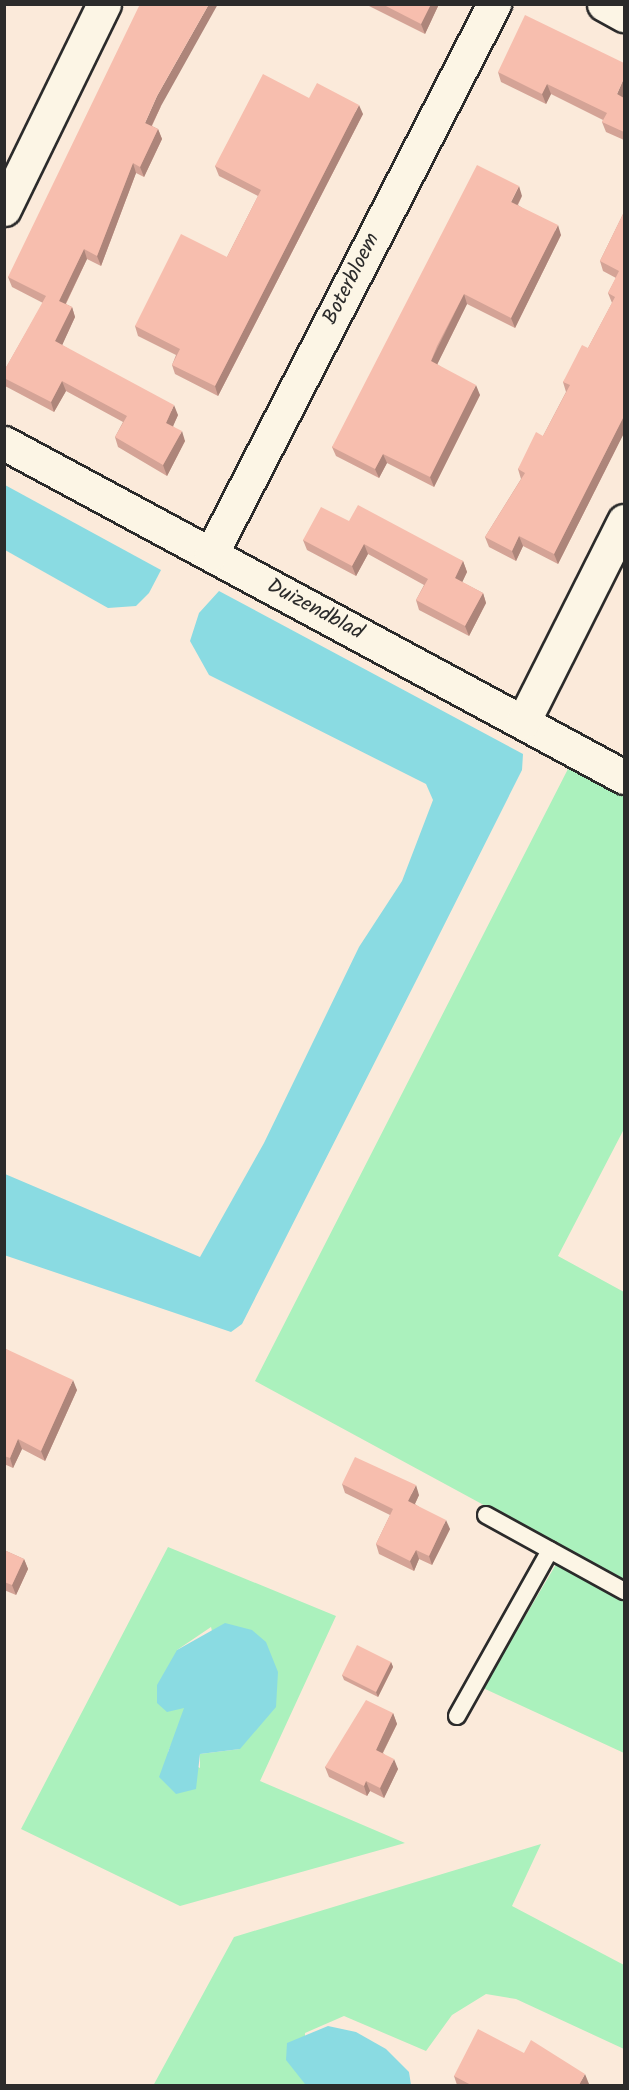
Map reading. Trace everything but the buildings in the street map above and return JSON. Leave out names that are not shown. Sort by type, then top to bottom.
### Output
[{"type":"street","points":[[4,209],[104,4]]},
{"type":"street","name":"Boterbloem","points":[[211,554],[494,4]]},
{"type":"street","points":[[604,4],[624,15]]},
{"type":"street","name":"Duizendblad","points":[[4,443],[624,774]]},
{"type":"street","points":[[523,722],[624,521]]},
{"type":"lane","points":[[486,1515],[624,1591]]},
{"type":"lane","points":[[457,1716],[550,1550]]},
{"type":"green space","points":[[569,767],[624,797],[624,1129],[558,1256],[624,1292],[624,1753],[483,1688],[565,1549],[255,1381]]},
{"type":"green space","points":[[168,1547],[336,1616],[260,1781],[405,1843],[180,1906],[21,1829]],"holes":[[[211,1627],[240,1749],[200,1754],[200,1768],[168,1752],[185,1713],[177,1650]]]},
{"type":"green space","points":[[541,1844],[512,1906],[624,1965],[624,2049],[516,1999],[486,1994],[452,2015],[426,2051],[344,2016],[305,2033],[305,2084],[310,2085],[153,2086],[234,1937]]},
{"type":"water","points":[[5,485],[161,570],[149,593],[136,606],[108,608],[5,550]]},
{"type":"water","points":[[219,591],[523,754],[522,770],[417,979],[242,1324],[231,1332],[4,1255],[5,1174],[200,1257],[264,1143],[359,947],[402,881],[433,800],[426,784],[209,675],[190,641],[199,613]]},
{"type":"water","points":[[225,1623],[252,1630],[266,1642],[278,1672],[276,1707],[240,1749],[200,1754],[196,1789],[176,1794],[159,1777],[184,1708],[167,1712],[157,1703],[157,1685],[177,1650]]},
{"type":"water","points":[[328,2026],[356,2032],[386,2049],[409,2072],[411,2085],[305,2084],[286,2060],[287,2043]]}]
